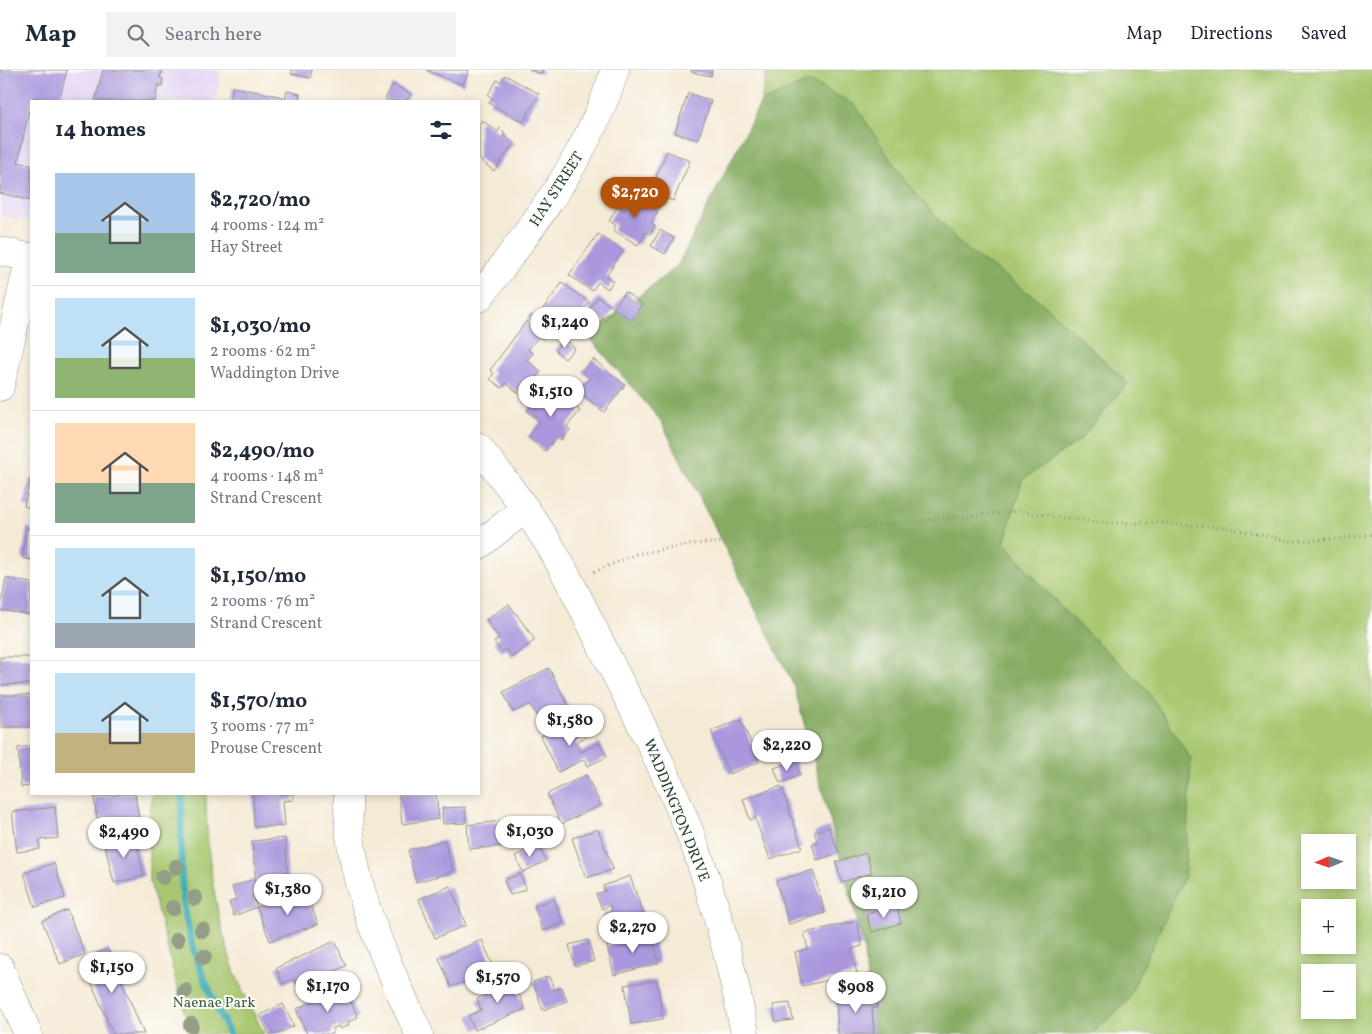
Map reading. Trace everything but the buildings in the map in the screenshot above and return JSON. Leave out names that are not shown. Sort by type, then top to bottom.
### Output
[{"type":"street","name":"HAY STREET","points":[[480,297],[568,175],[606,99],[614,70]]},
{"type":"street","points":[[0,251],[30,258]]},
{"type":"street","points":[[0,387],[30,262]]},
{"type":"street","name":"WADDINGTON DRIVE","points":[[480,449],[525,509],[570,582],[670,784],[696,850],[724,937],[745,1034]]},
{"type":"street","points":[[480,544],[525,509]]},
{"type":"street","points":[[348,795],[349,836],[367,915],[419,1034]]},
{"type":"street","points":[[0,968],[28,1034]]},
{"type":"path","points":[[570,582],[636,554],[693,544],[776,539],[896,523],[1018,511],[1102,523],[1158,523],[1230,528],[1289,541],[1338,539],[1372,534]]},
{"type":"shaded area","points":[[0,70],[210,70],[221,72],[215,100],[30,100],[30,222],[0,215]]},
{"type":"green space","points":[[767,70],[1372,70],[1372,1034],[1091,1034],[1126,1003],[1067,614],[1004,543],[1022,480],[1081,439],[1040,301],[963,247],[905,181],[761,102]]},
{"type":"green space","points":[[810,81],[855,105],[905,181],[963,247],[1040,301],[1128,383],[1081,439],[1022,480],[1004,543],[1067,614],[1145,687],[1191,759],[1185,875],[1126,1003],[1091,1034],[873,1034],[863,943],[794,686],[661,421],[588,336],[678,265],[761,102]]},
{"type":"green space","name":"Naenae Park","points":[[152,795],[206,795],[209,859],[220,922],[235,973],[264,1034],[190,1034],[149,878],[149,830]]},
{"type":"waterway","points":[[182,795],[182,878],[188,927],[200,968],[229,1034]]}]
